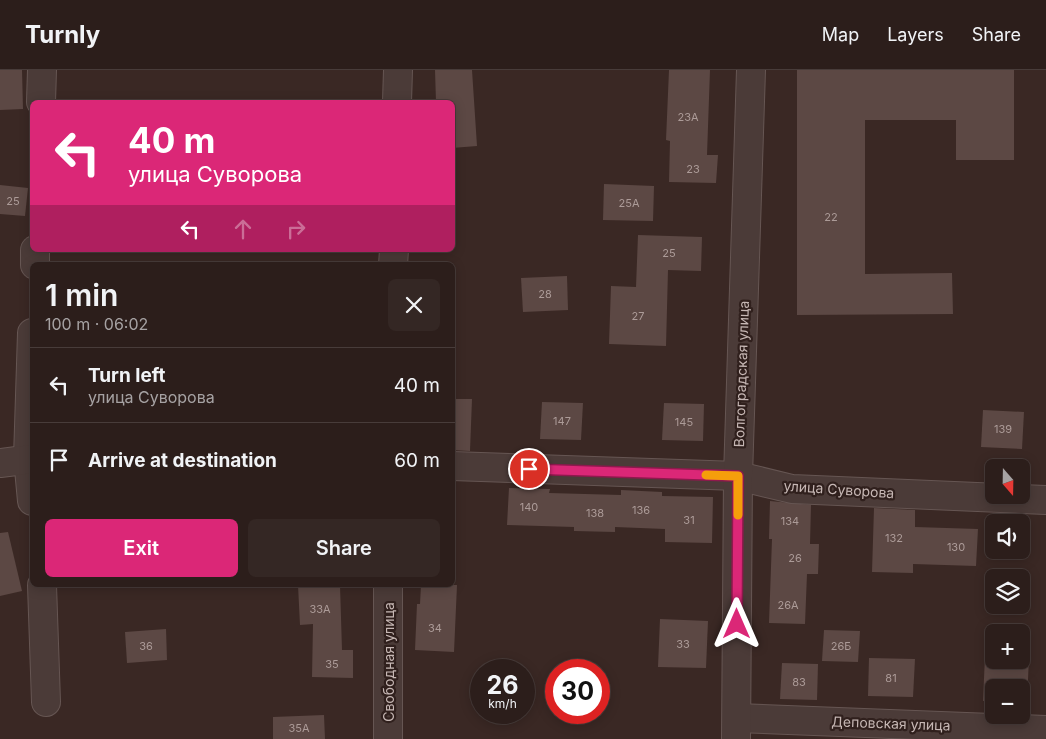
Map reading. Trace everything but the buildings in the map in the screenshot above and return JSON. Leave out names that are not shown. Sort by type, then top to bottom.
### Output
[{"type":"street","points":[[41,100],[42,70]]},
{"type":"street","points":[[397,100],[398,70]]},
{"type":"street","name":"Волгоградская улица","points":[[736,728],[738,476],[751,70]]},
{"type":"street","points":[[0,462],[30,458]]},
{"type":"street","name":"улица Суворова","points":[[455,466],[738,476],[792,489],[1046,500]]},
{"type":"street","points":[[42,587],[46,702]]},
{"type":"street","name":"Свободная улица","points":[[388,587],[388,739]]},
{"type":"street","name":"Деповская улица","points":[[736,728],[1046,730]]},
{"type":"slow traffic","points":[[706,475],[738,476],[738,515]]},
{"type":"route","points":[[529,469],[738,476],[737,624]]}]
